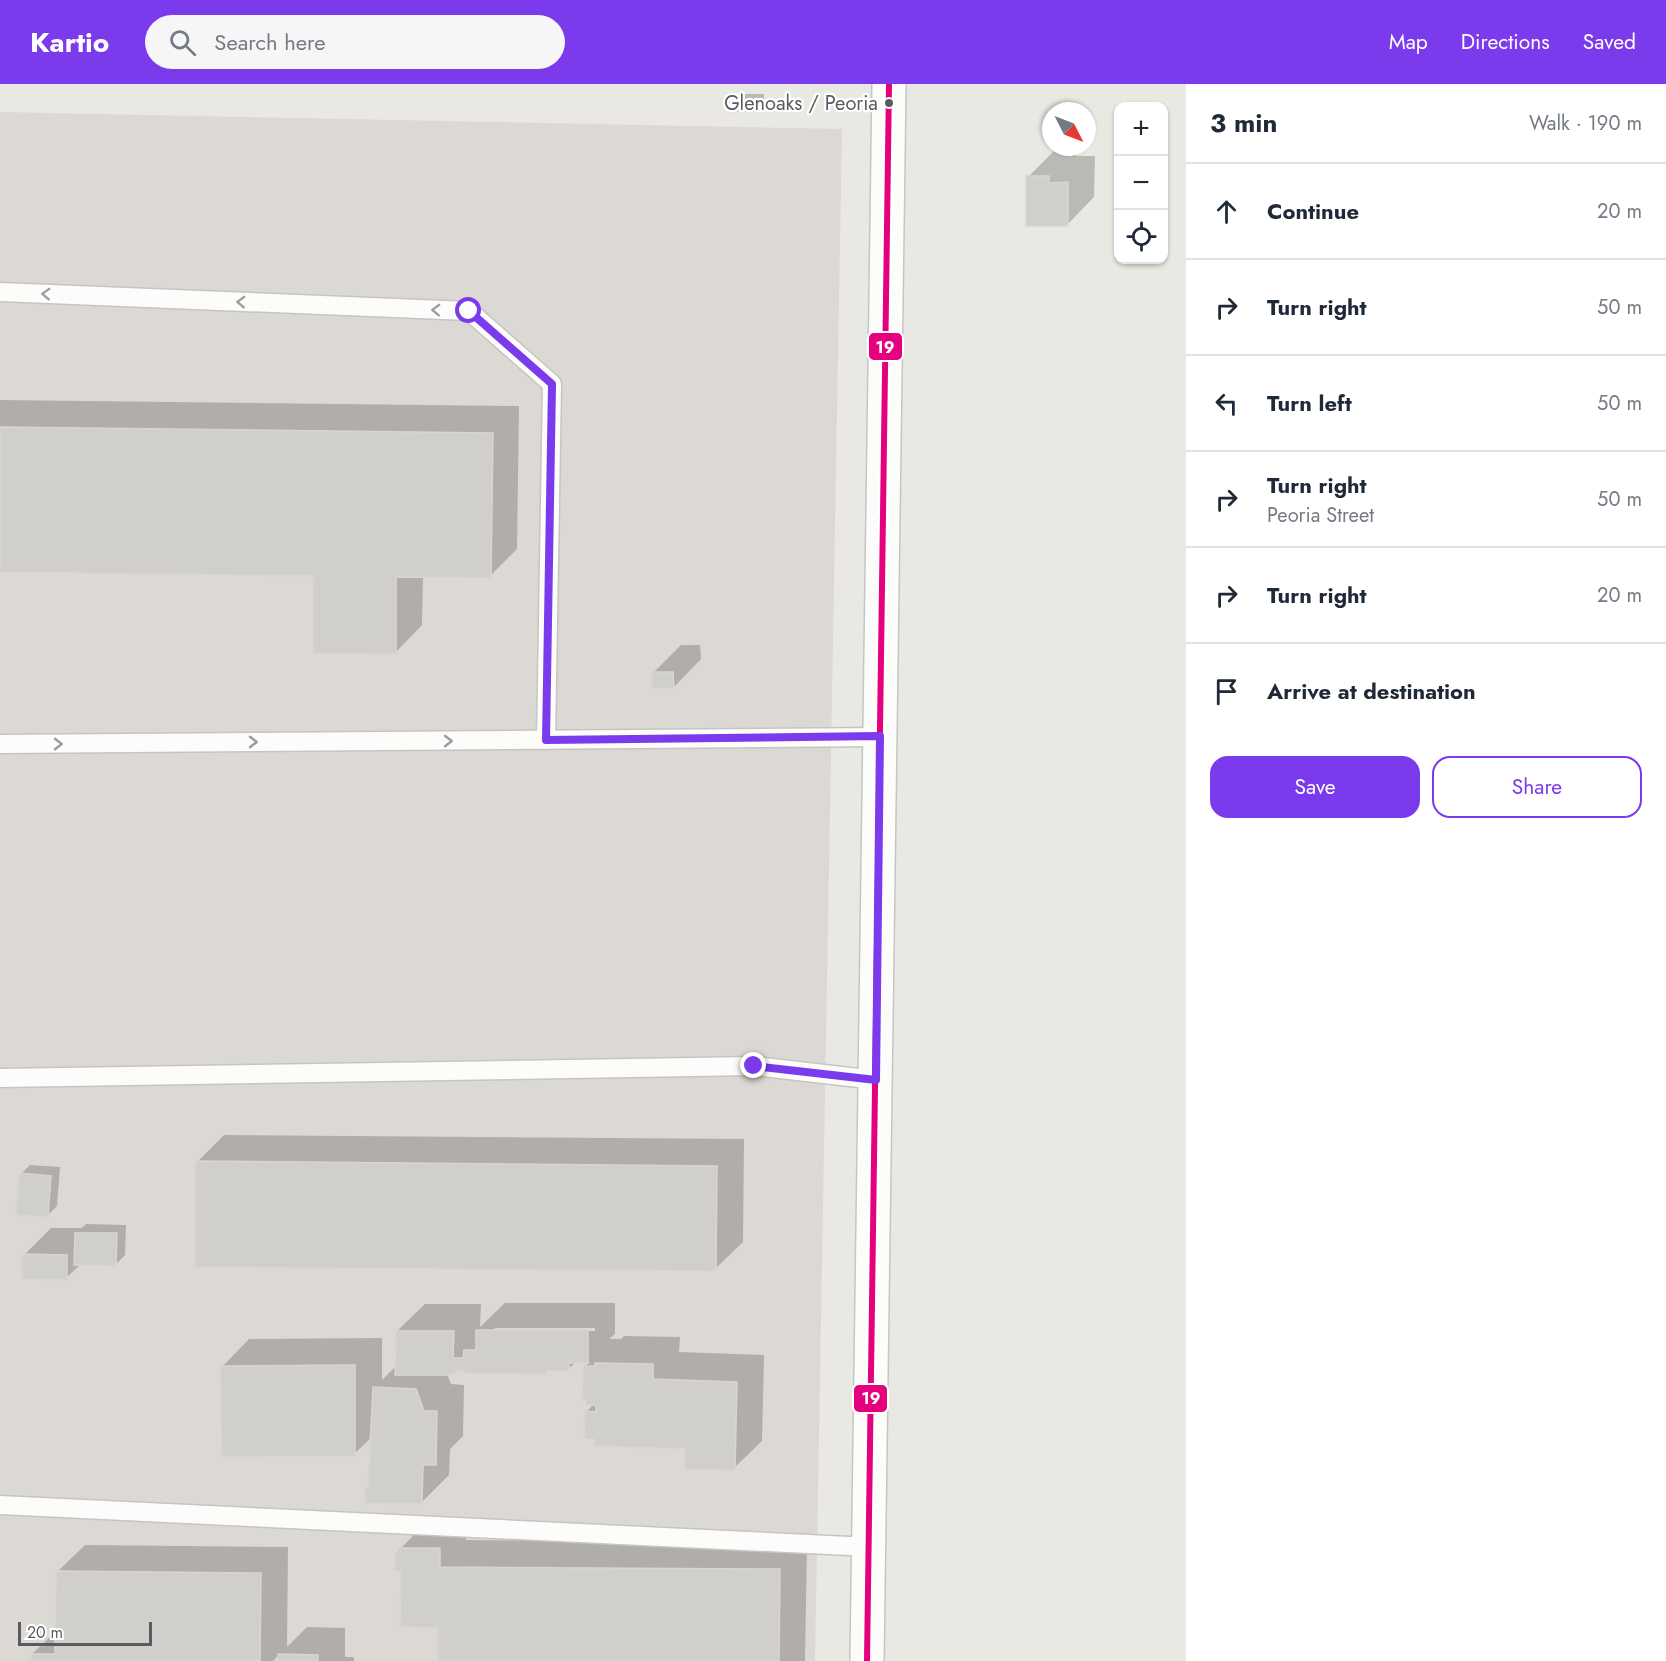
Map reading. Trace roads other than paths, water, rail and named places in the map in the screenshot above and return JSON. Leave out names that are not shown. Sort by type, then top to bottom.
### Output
[{"type":"street","points":[[867,1661],[889,84]]},
{"type":"lane","points":[[0,292],[469,311],[552,384],[546,740]]},
{"type":"lane","points":[[0,744],[880,736]]},
{"type":"lane","points":[[0,1078],[754,1066],[876,1080]]},
{"type":"lane","points":[[0,1506],[870,1547]]},
{"type":"place","name":"Glenoaks / Peoria","points":[[889,103]]}]
